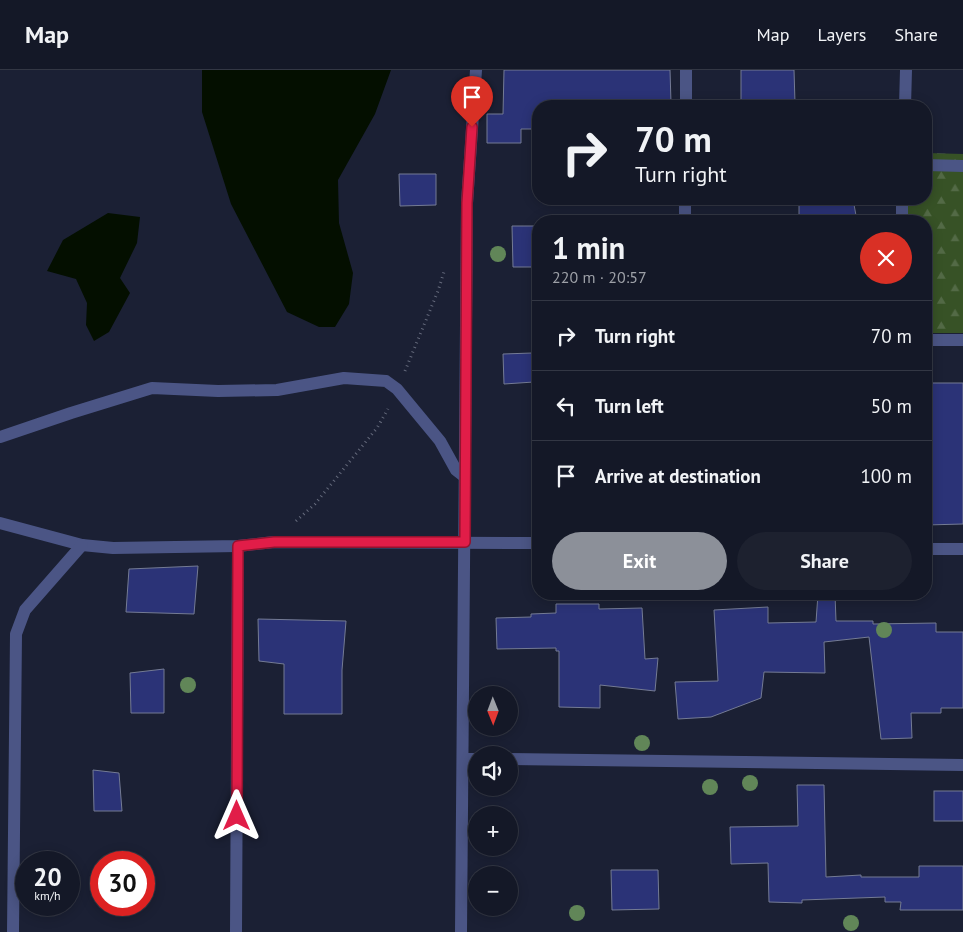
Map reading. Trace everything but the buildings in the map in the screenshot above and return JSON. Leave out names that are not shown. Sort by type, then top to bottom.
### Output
[{"type":"street","points":[[461,932],[467,203],[476,70]]},
{"type":"street","points":[[686,70],[686,100]]},
{"type":"street","points":[[905,100],[906,70]]},
{"type":"street","points":[[932,166],[963,166]]},
{"type":"street","points":[[932,340],[963,340]]},
{"type":"street","points":[[0,437],[152,388],[218,392],[277,390],[344,378],[377,380],[386,381],[397,389],[440,441],[456,470],[466,477]]},
{"type":"street","points":[[0,523],[82,545],[113,548],[238,546],[274,542],[532,543]]},
{"type":"street","points":[[13,932],[16,634],[25,610],[82,545]]},
{"type":"street","points":[[236,932],[238,546]]},
{"type":"street","points":[[932,548],[963,549]]},
{"type":"street","points":[[463,759],[468,759]]},
{"type":"street","points":[[518,760],[963,765]]},
{"type":"green space","points":[[932,153],[963,154],[963,333],[932,333],[932,215],[905,215],[905,205],[932,205]]},
{"type":"shaded area","points":[[202,70],[391,70],[375,114],[338,180],[339,223],[353,273],[349,304],[335,327],[319,327],[287,312],[231,204],[202,112]]},
{"type":"shaded area","points":[[108,213],[140,217],[137,243],[120,278],[130,293],[109,332],[94,341],[86,325],[87,303],[76,279],[47,271],[63,240]]},
{"type":"route","points":[[237,816],[238,546],[274,542],[465,542],[467,203],[472,127]]}]
